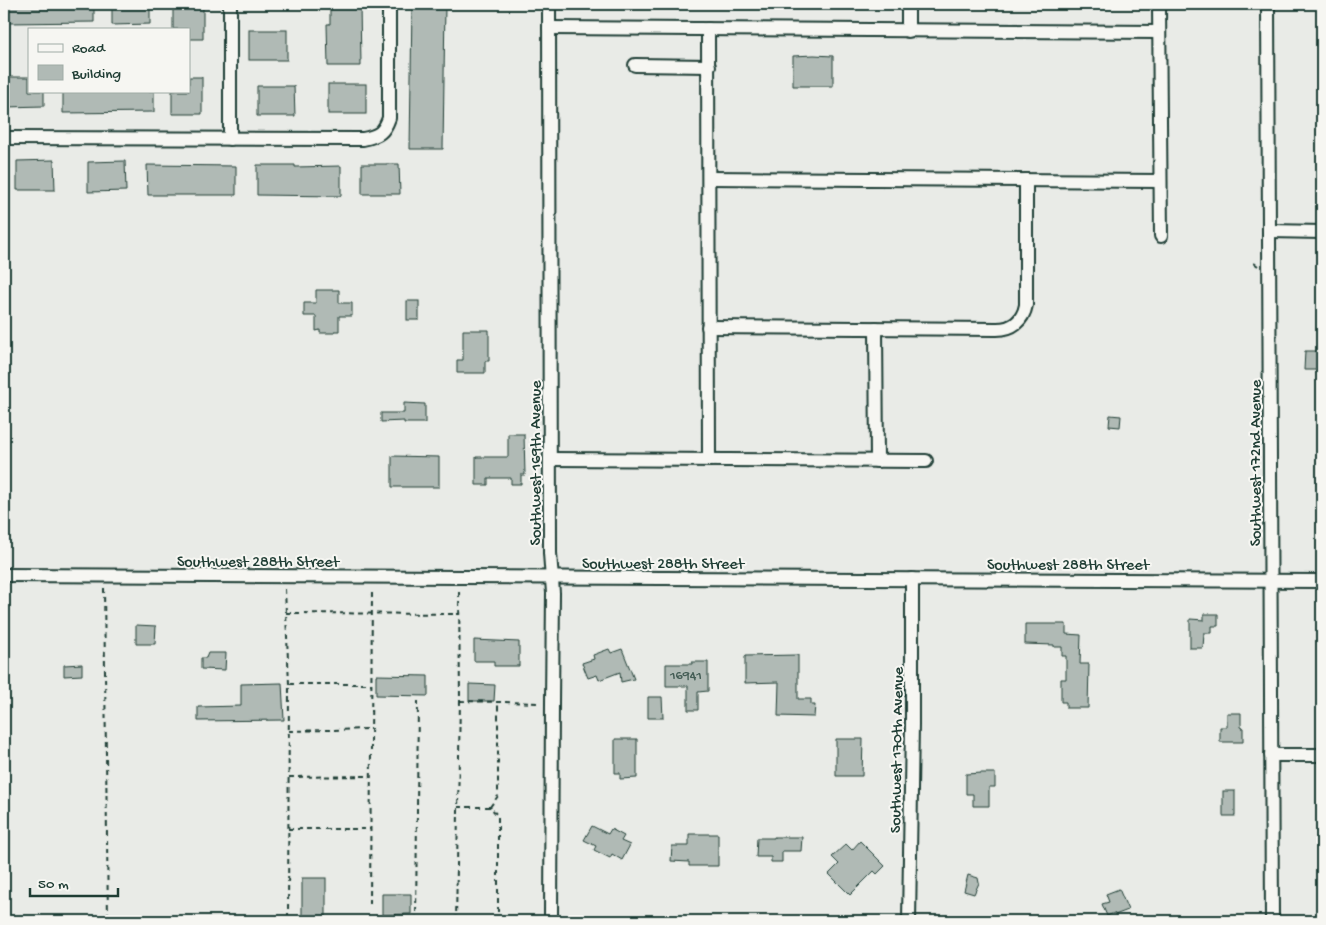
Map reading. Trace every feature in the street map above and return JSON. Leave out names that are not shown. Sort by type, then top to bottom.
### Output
[{"type":"street","points":[[230,4],[230,138]]},
{"type":"street","points":[[4,138],[363,139],[374,137],[386,126],[389,118],[390,4]]},
{"type":"street","name":"Southwest 169th Avenue","points":[[549,4],[550,553],[553,598],[551,921]]},
{"type":"street","points":[[908,4],[908,31]]},
{"type":"street","points":[[1159,4],[1161,236]]},
{"type":"street","name":"Southwest 172nd Avenue","points":[[1268,4],[1272,921]]},
{"type":"street","points":[[549,28],[1159,32]]},
{"type":"street","points":[[708,29],[709,460]]},
{"type":"street","points":[[635,65],[709,66]]},
{"type":"street","points":[[709,178],[1160,181]]},
{"type":"street","points":[[708,327],[1001,329],[1012,326],[1018,322],[1025,312],[1027,302],[1026,180]]},
{"type":"street","points":[[1270,231],[1322,232]]},
{"type":"street","points":[[876,328],[877,461]]},
{"type":"street","points":[[550,459],[926,462]]},
{"type":"street","name":"Southwest 288th Street","points":[[5,575],[1322,581]]},
{"type":"street","name":"Southwest 170th Avenue","points":[[909,921],[912,579]]},
{"type":"street","points":[[1271,755],[1322,755]]},
{"type":"path","points":[[1254,262],[1258,266]]},
{"type":"path","points":[[104,575],[108,921]]},
{"type":"path","points":[[284,576],[289,684],[288,921]]},
{"type":"path","points":[[370,904],[372,576]]},
{"type":"path","points":[[456,921],[460,701],[458,577]]},
{"type":"path","points":[[285,613],[459,614]]},
{"type":"path","points":[[289,684],[371,684]]},
{"type":"path","points":[[416,921],[418,701]]},
{"type":"path","points":[[460,701],[552,704]]},
{"type":"path","points":[[490,807],[498,796],[498,702]]},
{"type":"path","points":[[289,731],[371,729]]},
{"type":"path","points":[[288,777],[371,776]]},
{"type":"path","points":[[458,807],[490,807],[498,816],[498,921]]},
{"type":"path","points":[[288,829],[370,829]]},
{"type":"path","points":[[357,921],[376,921]]},
{"type":"building","points":[[7,4],[94,4],[94,22],[7,23]]},
{"type":"building","points":[[112,4],[150,4],[150,24],[112,25]]},
{"type":"building","points":[[173,4],[203,4],[203,39],[190,39],[190,28],[173,28]]},
{"type":"building","points":[[330,4],[360,4],[361,66],[328,66],[327,24],[330,24]]},
{"type":"building","points":[[412,4],[445,4],[443,149],[410,149]]},
{"type":"building","points":[[249,30],[287,30],[287,60],[249,60]]},
{"type":"building","points":[[793,56],[833,56],[833,86],[793,86]]},
{"type":"building","points":[[6,77],[28,77],[28,92],[44,92],[44,106],[6,107]]},
{"type":"building","points":[[190,77],[202,77],[202,114],[172,114],[172,92],[190,92]]},
{"type":"building","points":[[328,84],[366,84],[366,114],[328,114]]},
{"type":"building","points":[[257,86],[294,86],[295,116],[257,116]]},
{"type":"building","points":[[63,92],[154,92],[154,112],[63,113]]},
{"type":"building","points":[[54,160],[55,190],[17,190],[17,161]]},
{"type":"building","points":[[125,161],[126,191],[88,192],[88,162]]},
{"type":"building","points":[[362,164],[399,164],[400,194],[362,194]]},
{"type":"building","points":[[147,165],[236,166],[236,195],[148,195]]},
{"type":"building","points":[[257,165],[295,165],[295,167],[341,166],[341,196],[257,195]]},
{"type":"building","points":[[316,290],[339,290],[339,303],[352,303],[352,316],[339,316],[339,331],[320,333],[320,330],[316,331],[316,316],[304,316],[304,303],[316,303]]},
{"type":"building","points":[[407,301],[419,301],[419,320],[407,320]]},
{"type":"building","points":[[463,330],[489,330],[489,361],[485,361],[485,373],[457,373],[457,360],[463,360]]},
{"type":"building","points":[[1305,351],[1322,351],[1322,370],[1304,370]]},
{"type":"building","points":[[404,403],[425,404],[425,423],[404,423],[404,421],[381,422],[381,413],[404,413]]},
{"type":"building","points":[[1110,415],[1121,416],[1120,427],[1109,426]]},
{"type":"building","points":[[508,434],[524,434],[525,475],[521,475],[521,484],[511,484],[511,478],[488,478],[488,485],[476,485],[476,457],[508,457]]},
{"type":"building","points":[[392,456],[439,457],[439,487],[392,487]]},
{"type":"building","points":[[1204,614],[1218,614],[1218,626],[1212,626],[1212,633],[1204,633],[1203,648],[1190,648],[1190,619],[1204,620]]},
{"type":"building","points":[[1025,624],[1066,624],[1066,634],[1081,635],[1080,664],[1089,664],[1088,708],[1066,708],[1066,702],[1061,702],[1061,679],[1066,679],[1066,656],[1062,656],[1062,647],[1025,644]]},
{"type":"building","points":[[136,625],[156,626],[155,644],[136,644]]},
{"type":"building","points":[[474,640],[519,642],[519,666],[494,666],[494,661],[474,661]]},
{"type":"building","points":[[609,649],[611,653],[622,649],[634,679],[621,682],[620,672],[599,680],[597,675],[588,678],[582,663],[594,659],[593,655]]},
{"type":"building","points":[[208,653],[226,653],[225,670],[201,669],[201,658],[206,658]]},
{"type":"building","points":[[798,655],[798,699],[811,699],[811,705],[815,705],[814,717],[778,716],[779,682],[745,683],[745,656]]},
{"type":"building","points":[[692,662],[708,662],[708,691],[698,692],[698,710],[688,710],[688,686],[666,686],[666,664],[692,664]]},
{"type":"building","points":[[82,664],[82,675],[64,676],[64,665]]},
{"type":"building","points":[[376,675],[428,676],[428,696],[376,695]]},
{"type":"building","points":[[282,683],[284,720],[198,721],[198,707],[241,706],[241,684]]},
{"type":"building","points":[[469,684],[495,685],[494,701],[469,701]]},
{"type":"building","points":[[648,697],[662,697],[663,718],[648,718]]},
{"type":"building","points":[[1227,713],[1241,713],[1243,742],[1220,742],[1220,727],[1227,727]]},
{"type":"building","points":[[615,739],[637,739],[637,778],[620,779],[620,773],[615,773]]},
{"type":"building","points":[[836,739],[863,739],[862,776],[836,776]]},
{"type":"building","points":[[995,773],[995,787],[989,787],[989,806],[973,806],[973,794],[966,794],[966,774]]},
{"type":"building","points":[[1223,791],[1235,791],[1235,816],[1223,816]]},
{"type":"building","points":[[592,826],[608,834],[611,829],[624,836],[621,841],[630,845],[622,860],[612,854],[610,858],[594,850],[596,846],[584,840]]},
{"type":"building","points":[[689,834],[718,834],[718,866],[689,866],[689,862],[671,861],[672,846],[689,846]]},
{"type":"building","points":[[802,837],[801,851],[782,851],[782,862],[771,862],[771,857],[756,857],[757,838]]},
{"type":"building","points":[[860,841],[885,866],[877,874],[874,871],[850,895],[829,874],[839,864],[832,857],[846,844],[852,850]]},
{"type":"building","points":[[968,875],[978,878],[979,883],[974,894],[964,891]]},
{"type":"building","points":[[302,878],[326,878],[326,919],[302,919]]},
{"type":"building","points":[[1119,889],[1128,910],[1107,916],[1102,904],[1109,902],[1106,894]]},
{"type":"building","points":[[382,894],[411,894],[411,914],[382,915]]}]
